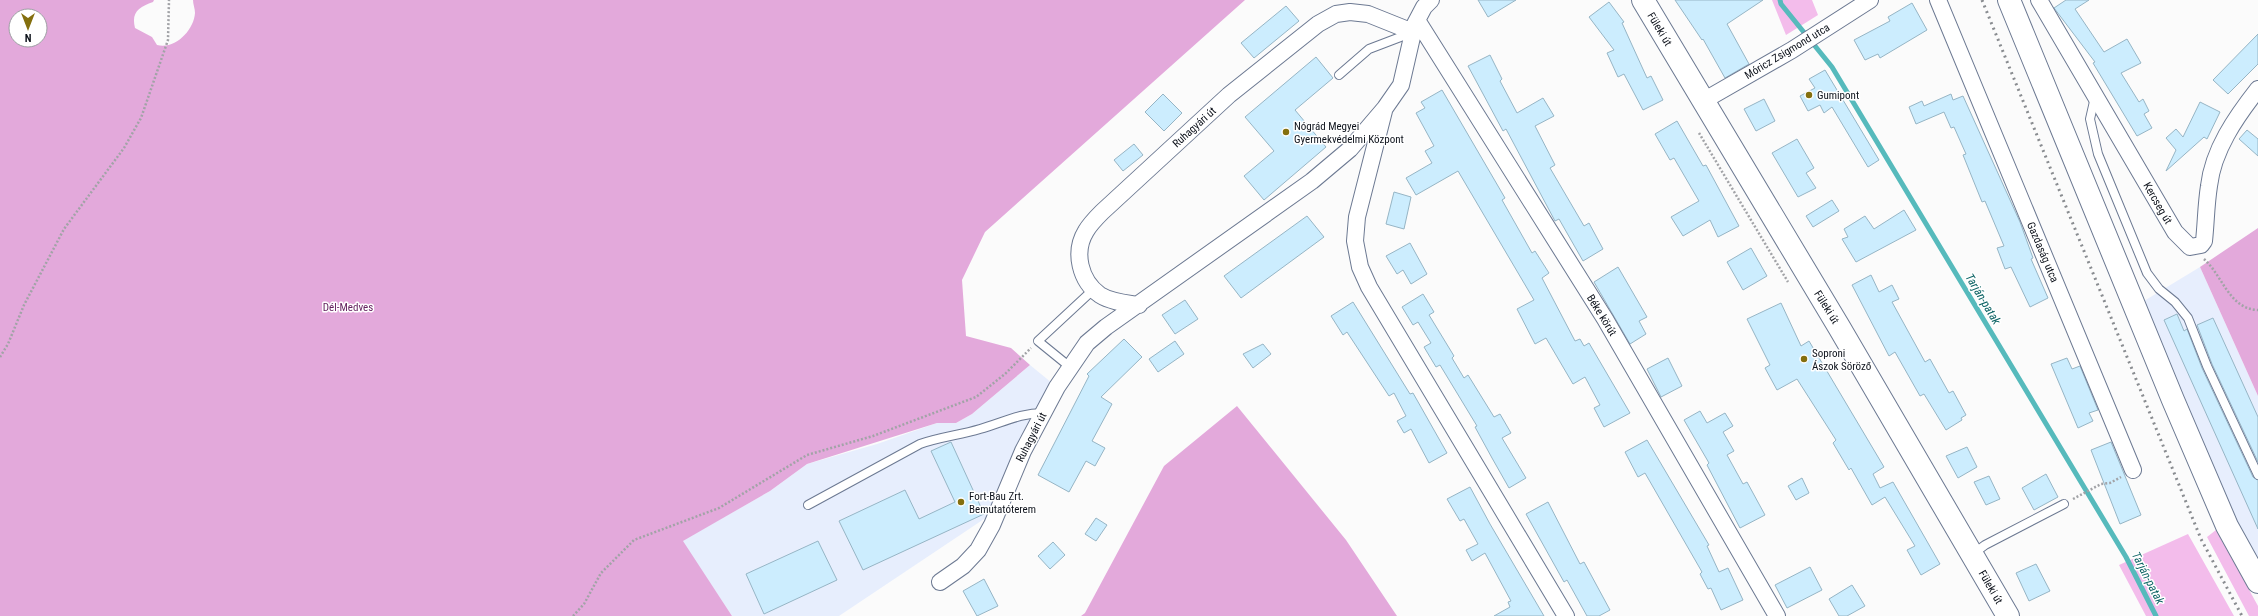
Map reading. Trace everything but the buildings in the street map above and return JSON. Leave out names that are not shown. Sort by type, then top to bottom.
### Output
[{"type":"main road","name":"Füleki út","points":[[1643,0],[2008,616]]},
{"type":"main road","points":[[2009,0],[2172,400],[2227,526],[2258,582]]},
{"type":"street","name":"Ruhagyári út","points":[[940,582],[963,566],[978,550],[992,525],[1023,451],[1043,413],[1070,367],[1087,343],[1106,327],[1332,166],[1350,149],[1385,108],[1401,85],[1415,26],[1424,7],[1431,0]]},
{"type":"street","name":"Móricz Zsigmond utca","points":[[1703,101],[1792,50],[1870,0]]},
{"type":"street","name":"Gazdaság utca","points":[[1938,0],[2133,470]]},
{"type":"street","name":"Kercseg út","points":[[2039,0],[2175,232],[2190,247]]},
{"type":"street","name":"Ruhagyári út","points":[[1139,304],[1114,301],[1101,296],[1086,279],[1080,262],[1079,252],[1085,232],[1102,212],[1223,100],[1299,39],[1336,14],[1350,12],[1368,14],[1415,26]]},
{"type":"street","name":"Béke körút","points":[[1415,26],[1605,319],[1777,616]]},
{"type":"street","points":[[2190,247],[2201,245],[2204,241],[2209,185],[2228,130],[2241,110],[2258,89]]},
{"type":"street","points":[[1385,108],[1357,217],[1355,241],[1360,266],[1369,287],[1566,616]]},
{"type":"lane","points":[[1339,75],[1369,49],[1415,26]]},
{"type":"lane","points":[[2095,97],[2090,119],[2098,154],[2147,274],[2159,289],[2175,302],[2188,318],[2207,366],[2258,476]]},
{"type":"lane","points":[[1070,367],[1038,341],[1094,289]]},
{"type":"lane","points":[[808,505],[920,444],[935,439],[979,430],[1026,414],[1043,413]]},
{"type":"lane","points":[[1972,554],[1985,545],[2064,504]]},
{"type":"path","points":[[0,357],[8,344],[24,305],[64,229],[124,148],[141,118],[168,40],[169,0]]},
{"type":"path","points":[[2190,247],[2206,261],[2236,302],[2250,310],[2258,310]]},
{"type":"path","points":[[573,616],[584,604],[602,573],[634,540],[719,508],[807,455],[873,436],[976,397],[1006,374],[1038,341]]},
{"type":"path","points":[[2064,504],[2100,484],[2110,483],[2133,470]]},
{"type":"shaded area","points":[[1772,0],[1812,0],[1818,15],[1786,35]]},
{"type":"shaded area","points":[[2200,267],[2258,396],[2258,562],[2237,523],[2144,301]]},
{"type":"shaded area","points":[[1030,365],[1052,383],[990,515],[839,616],[732,616],[682,541],[770,491],[807,464],[877,444],[937,423],[956,423],[972,414]]},
{"type":"shaded area","points":[[2216,530],[2258,606],[2258,616],[2249,616],[2207,537]]},
{"type":"shaded area","points":[[2188,534],[2234,616],[2146,616],[2119,565]]},
{"type":"green space","name":"Dél-Medves","points":[[0,0],[154,0],[137,11],[134,18],[135,28],[152,37],[157,45],[164,46],[177,42],[191,26],[195,13],[193,0],[1245,0],[985,232],[962,280],[966,336],[1011,348],[1030,365],[972,414],[956,423],[937,423],[807,464],[770,491],[683,541],[732,616],[0,616]]},
{"type":"green space","points":[[2258,228],[2258,396],[2200,267]]},
{"type":"green space","points":[[1237,406],[1346,540],[1397,616],[1081,616],[1085,613],[1164,466]]},
{"type":"waterway","name":"Tarján-patak","points":[[1780,0],[1781,4],[1832,67],[2126,557],[2156,616]]},
{"type":"railway","points":[[1982,0],[2201,539],[2242,616]]},
{"type":"place","name":"Gumipont","points":[[1809,95]]},
{"type":"place","name":"Nógrád Megyei Gyermekvédelmi Központ","points":[[1286,132]]},
{"type":"place","name":"Soproni Ászok Söröző","points":[[1804,359]]},
{"type":"place","name":"Fort-Bau Zrt. Bemutatóterem","points":[[961,502]]}]
